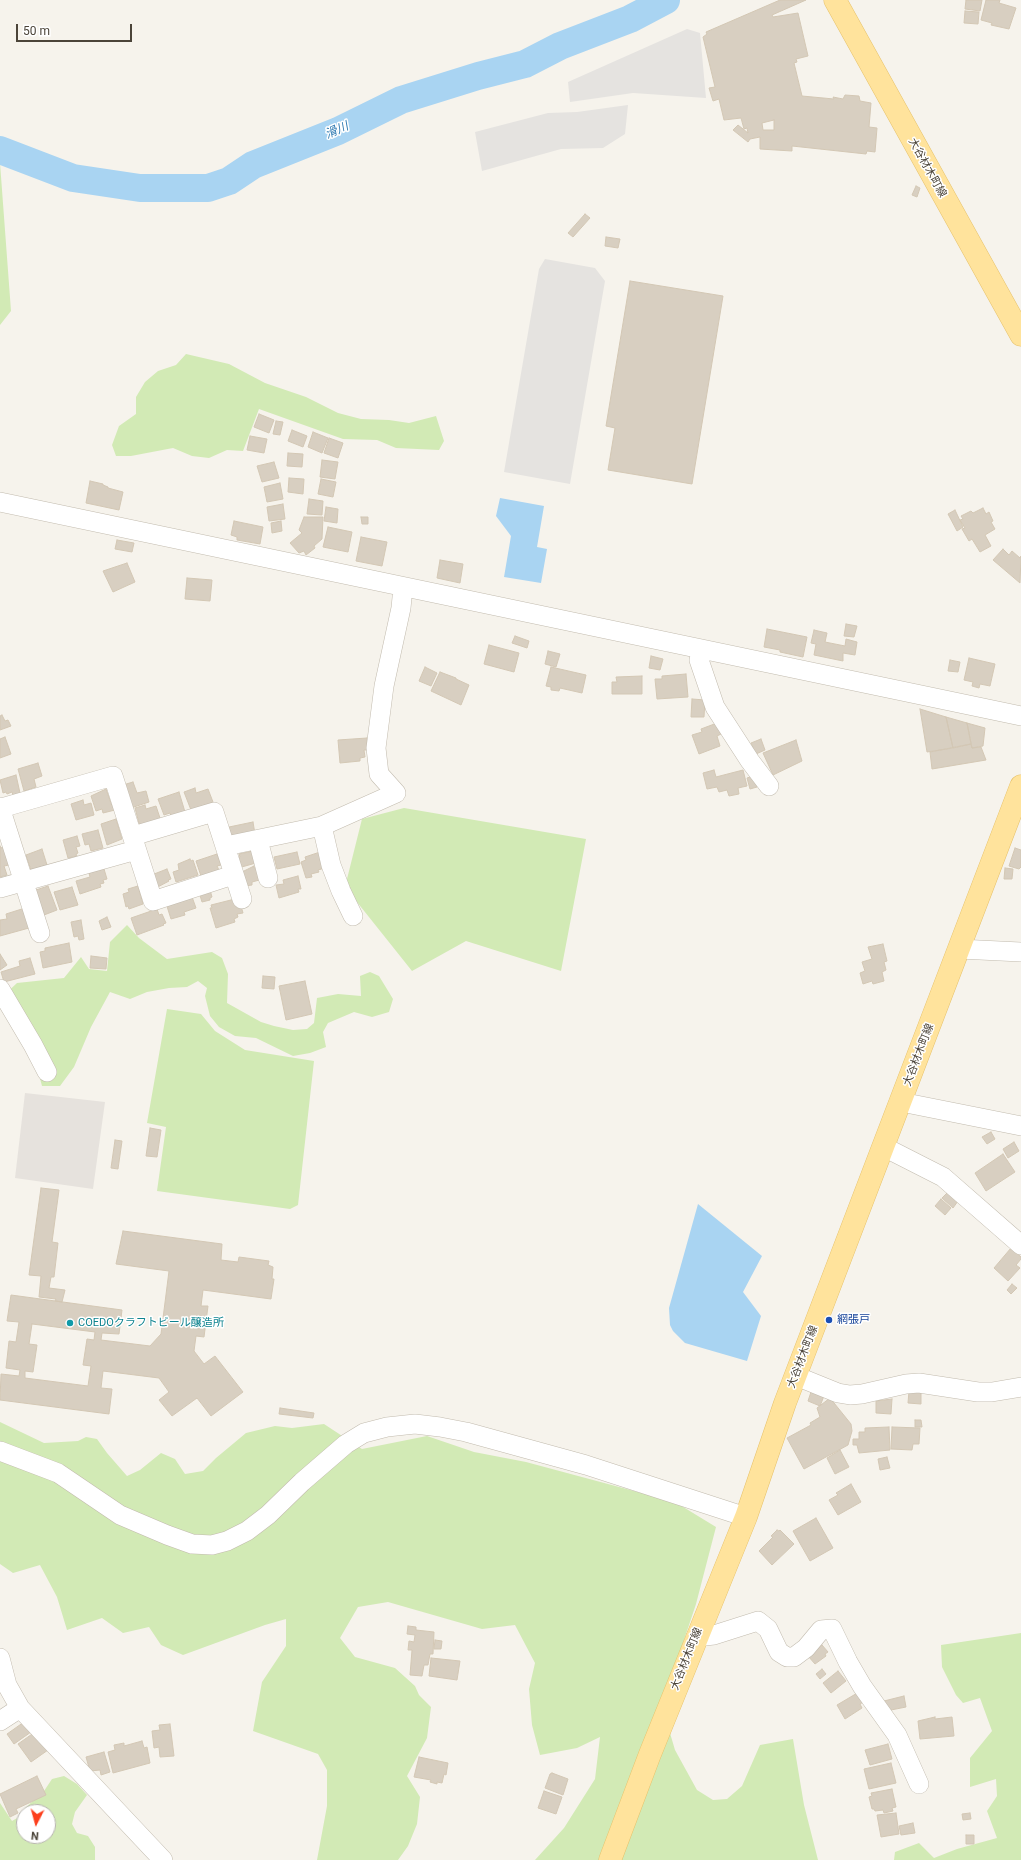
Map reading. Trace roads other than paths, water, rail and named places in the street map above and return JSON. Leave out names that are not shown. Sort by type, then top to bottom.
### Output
[{"type":"main road","name":"大谷材木町線","points":[[841,2],[941,193],[1021,335]]},
{"type":"main road","name":"大谷材木町線","points":[[610,1860],[696,1637],[746,1517],[796,1376],[1021,786]]},
{"type":"street","points":[[0,502],[1021,716]]},
{"type":"street","points":[[226,846],[322,826],[396,793],[379,774],[376,748],[384,686],[401,608],[403,587]]},
{"type":"street","points":[[701,650],[699,660],[715,707],[750,761],[770,786]]},
{"type":"street","points":[[40,933],[0,807],[114,776],[153,900],[233,875]]},
{"type":"street","points":[[0,888],[134,843],[214,812],[226,846],[233,875],[242,899]]},
{"type":"street","points":[[322,826],[331,864],[341,892],[353,916]]},
{"type":"street","points":[[258,840],[268,878]]},
{"type":"street","points":[[959,949],[1021,952]]},
{"type":"street","points":[[0,989],[34,1045],[47,1072]]},
{"type":"street","points":[[901,1102],[1021,1126]]},
{"type":"street","points":[[884,1147],[943,1177],[1021,1245]]},
{"type":"street","points":[[796,1376],[838,1393],[850,1394],[862,1394],[906,1384],[919,1383],[978,1392],[992,1392],[1021,1387]]},
{"type":"street","points":[[0,1451],[58,1473],[78,1485],[120,1515],[192,1544],[212,1545],[227,1541],[247,1531],[268,1515],[302,1482],[346,1444],[364,1433],[387,1427],[415,1424],[440,1426],[466,1432],[572,1461],[746,1517]]},
{"type":"street","points":[[696,1637],[714,1635],[758,1621],[768,1629],[779,1652],[787,1657],[794,1657],[806,1648],[821,1630],[832,1629],[848,1662],[862,1686],[898,1736],[919,1784]]},
{"type":"street","points":[[0,1658],[7,1685],[20,1708],[163,1860]]},
{"type":"street","points":[[0,1721],[20,1708]]},
{"type":"water","points":[[500,498],[544,506],[537,547],[547,549],[541,583],[504,577],[511,536],[496,516]]},
{"type":"water","points":[[698,1204],[762,1256],[743,1292],[761,1316],[747,1361],[685,1343],[673,1331],[670,1325],[669,1308]]},
{"type":"waterway","name":"滑川","points":[[0,150],[73,178],[140,188],[208,188],[229,181],[253,165],[338,131],[401,100],[478,76],[525,64],[560,46],[630,19],[666,0]]},
{"type":"place","name":"網張戸","points":[[829,1320]]},
{"type":"place","name":"COEDOクラフトビール醸造所","points":[[70,1323]]}]
